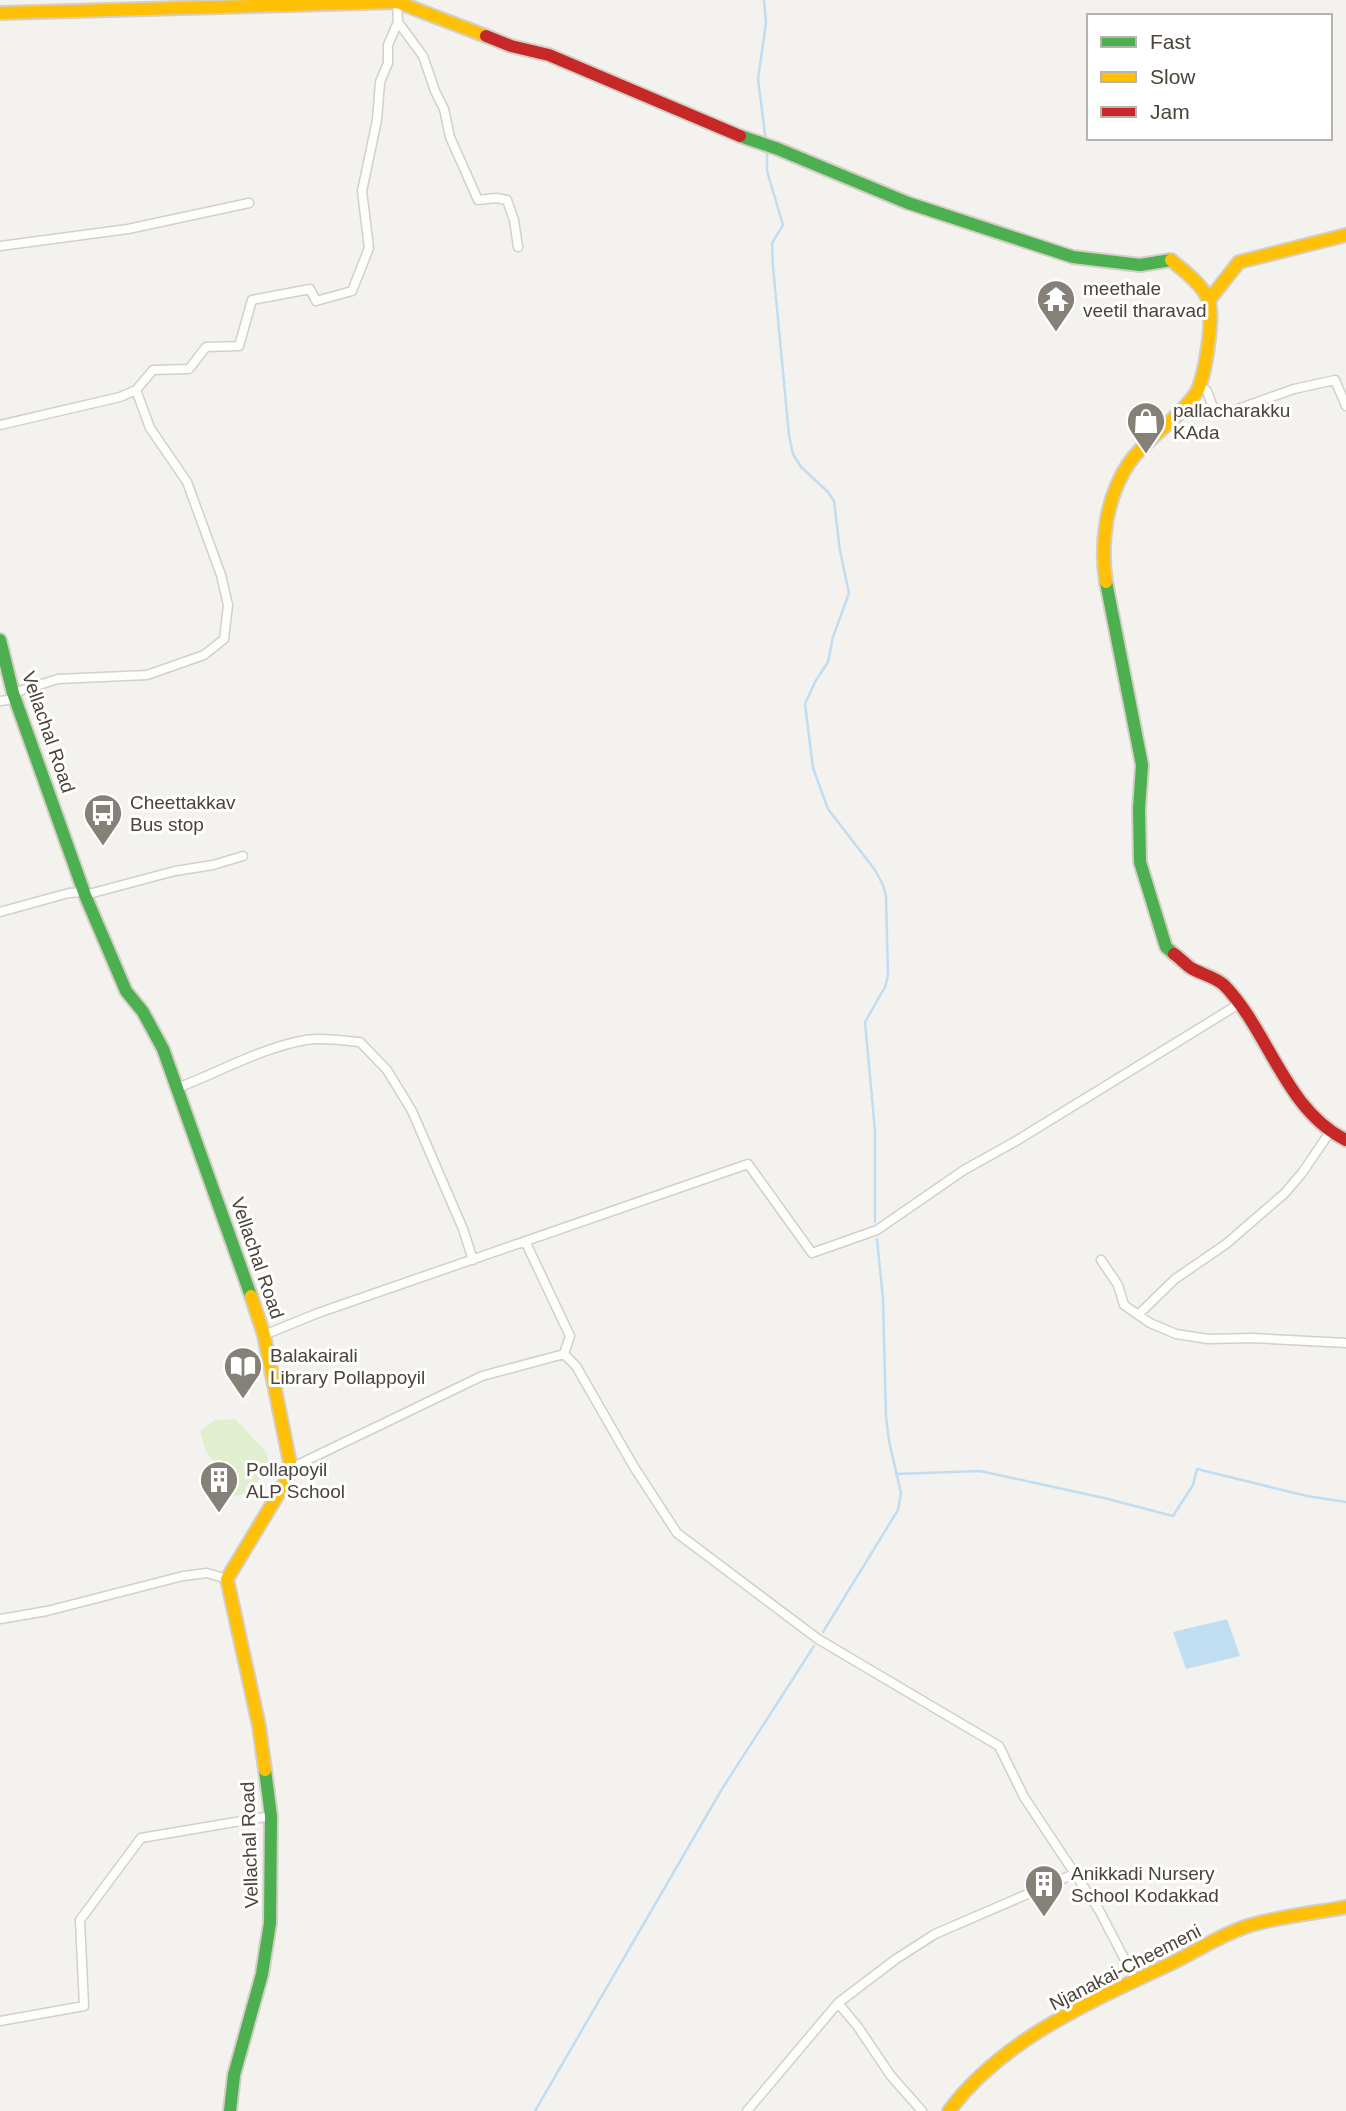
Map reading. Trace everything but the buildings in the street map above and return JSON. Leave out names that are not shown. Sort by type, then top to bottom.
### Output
[{"type":"street","points":[[0,13],[397,2],[511,46],[548,55],[908,203],[1073,257],[1140,265],[1170,259],[1192,278],[1209,300],[1210,318],[1199,385],[1197,392],[1129,463],[1114,495],[1102,536],[1114,628],[1142,765],[1140,862],[1166,947],[1191,968],[1222,983],[1239,1004],[1296,1094],[1330,1132],[1346,1140]]},
{"type":"street","points":[[0,425],[120,397],[136,390],[153,370],[189,369],[206,347],[239,346],[252,300],[310,289],[316,301],[352,290],[369,248],[362,191],[374,132],[380,82],[388,63],[388,46],[398,22],[397,2]]},
{"type":"street","points":[[398,22],[423,56],[444,109],[450,137],[472,190],[478,200],[507,200],[514,219],[518,247]]},
{"type":"street","points":[[0,246],[128,229],[248,203]]},
{"type":"street","points":[[1209,300],[1239,262],[1346,235]]},
{"type":"street","points":[[1199,385],[1207,391],[1215,413],[1232,411],[1294,389],[1335,380],[1346,406]]},
{"type":"street","points":[[0,701],[58,679],[147,675],[204,655],[223,639],[228,605],[221,576],[187,482],[150,428],[136,390]]},
{"type":"street","name":"Vellachal Road","points":[[0,640],[14,696],[85,893],[126,991],[143,1012],[163,1049],[236,1248],[264,1335],[291,1468]]},
{"type":"street","points":[[0,912],[69,892],[85,893],[243,856]]},
{"type":"street","points":[[264,1335],[748,1164],[812,1253],[877,1230],[964,1170],[1239,1004]]},
{"type":"street","points":[[177,1088],[220,1072],[260,1052],[308,1039],[360,1042],[387,1070],[412,1111],[458,1217],[472,1260]]},
{"type":"street","points":[[1138,1315],[1175,1279],[1226,1244],[1284,1193],[1302,1173],[1330,1132]]},
{"type":"street","points":[[525,1241],[570,1336],[564,1354]]},
{"type":"street","points":[[1101,1260],[1118,1286],[1124,1305],[1150,1323],[1176,1334],[1208,1339],[1253,1338],[1346,1343]]},
{"type":"street","points":[[0,1619],[47,1611],[183,1576],[207,1573],[227,1579],[286,1481],[291,1468],[482,1376],[564,1354]]},
{"type":"street","points":[[564,1354],[576,1366],[634,1467],[677,1533],[818,1639],[999,1745],[1024,1797],[1110,1930],[1136,1981]]},
{"type":"street","name":"Vellachal Road","points":[[227,1579],[259,1726],[271,1816],[270,1923],[262,1974],[234,2075],[230,2111]]},
{"type":"street","points":[[0,2021],[84,2006],[80,1920],[141,1838],[271,1816]]},
{"type":"street","points":[[747,2111],[838,2003],[896,1959],[934,1934],[1074,1874]]},
{"type":"street","name":"Njanakai-Cheemeni","points":[[949,2111],[956,2098],[989,2067],[1086,2006],[1250,1925],[1346,1907]]},
{"type":"street","points":[[838,2003],[891,2076],[922,2111]]},
{"type":"green space","points":[[235,1419],[267,1453],[269,1468],[248,1493],[225,1499],[219,1491],[221,1474],[205,1449],[200,1430],[215,1420]]},
{"type":"water","points":[[1227,1619],[1240,1656],[1186,1669],[1173,1632]]},
{"type":"waterway","points":[[764,0],[766,23],[758,79],[766,142]]},
{"type":"waterway","points":[[767,149],[767,171],[783,225],[772,243],[789,435],[793,454],[801,467],[834,501],[840,551],[849,593],[833,637],[828,662],[805,704],[813,768],[828,809],[875,870],[886,896],[888,976],[885,987],[865,1022],[875,1131],[875,1222]]},
{"type":"waterway","points":[[823,1632],[898,1510],[901,1493],[886,1417],[883,1299],[877,1239]]},
{"type":"waterway","points":[[896,1474],[980,1471],[1173,1516],[1193,1485],[1197,1469],[1307,1496],[1346,1502]]},
{"type":"waterway","points":[[535,2111],[722,1789],[814,1646]]},
{"type":"traffic: fast","points":[[740,136],[908,203],[1073,257],[1140,265],[1171,260]]},
{"type":"traffic: fast","points":[[1106,582],[1142,765],[1140,862],[1166,947],[1174,954]]},
{"type":"traffic: fast","points":[[0,640],[13,693],[85,895],[126,991],[143,1012],[163,1049],[251,1296]]},
{"type":"traffic: fast","points":[[230,2111],[234,2075],[262,1974],[270,1923],[271,1816],[265,1770]]},
{"type":"traffic: slow","points":[[0,13],[397,2],[486,36]]},
{"type":"traffic: slow","points":[[1209,300],[1239,262],[1346,235]]},
{"type":"traffic: slow","points":[[1106,582],[1104,552],[1107,521],[1121,476],[1136,454],[1189,403],[1199,386],[1206,361],[1210,331],[1208,299],[1197,283],[1171,260]]},
{"type":"traffic: slow","points":[[251,1296],[264,1335],[291,1468],[286,1481],[227,1579],[259,1726],[265,1770]]},
{"type":"traffic: slow","points":[[949,2111],[971,2085],[1023,2042],[1052,2023],[1113,1991],[1241,1928],[1275,1919],[1346,1907]]},
{"type":"traffic: jam","points":[[486,36],[511,46],[549,55],[740,136]]},
{"type":"traffic: jam","points":[[1174,954],[1191,968],[1224,985],[1253,1024],[1292,1090],[1325,1127],[1346,1140]]},
{"type":"place","name":"meethale veetil tharavad","points":[[1056,333]]},
{"type":"place","name":"pallacharakku KAda","points":[[1146,455]]},
{"type":"place","name":"Cheettakkav Bus stop","points":[[103,847]]},
{"type":"place","name":"Balakairali Library Pollappoyil","points":[[243,1400]]},
{"type":"place","name":"Pollapoyil ALP School","points":[[219,1514]]},
{"type":"place","name":"Anikkadi Nursery School Kodakkad","points":[[1044,1918]]}]
